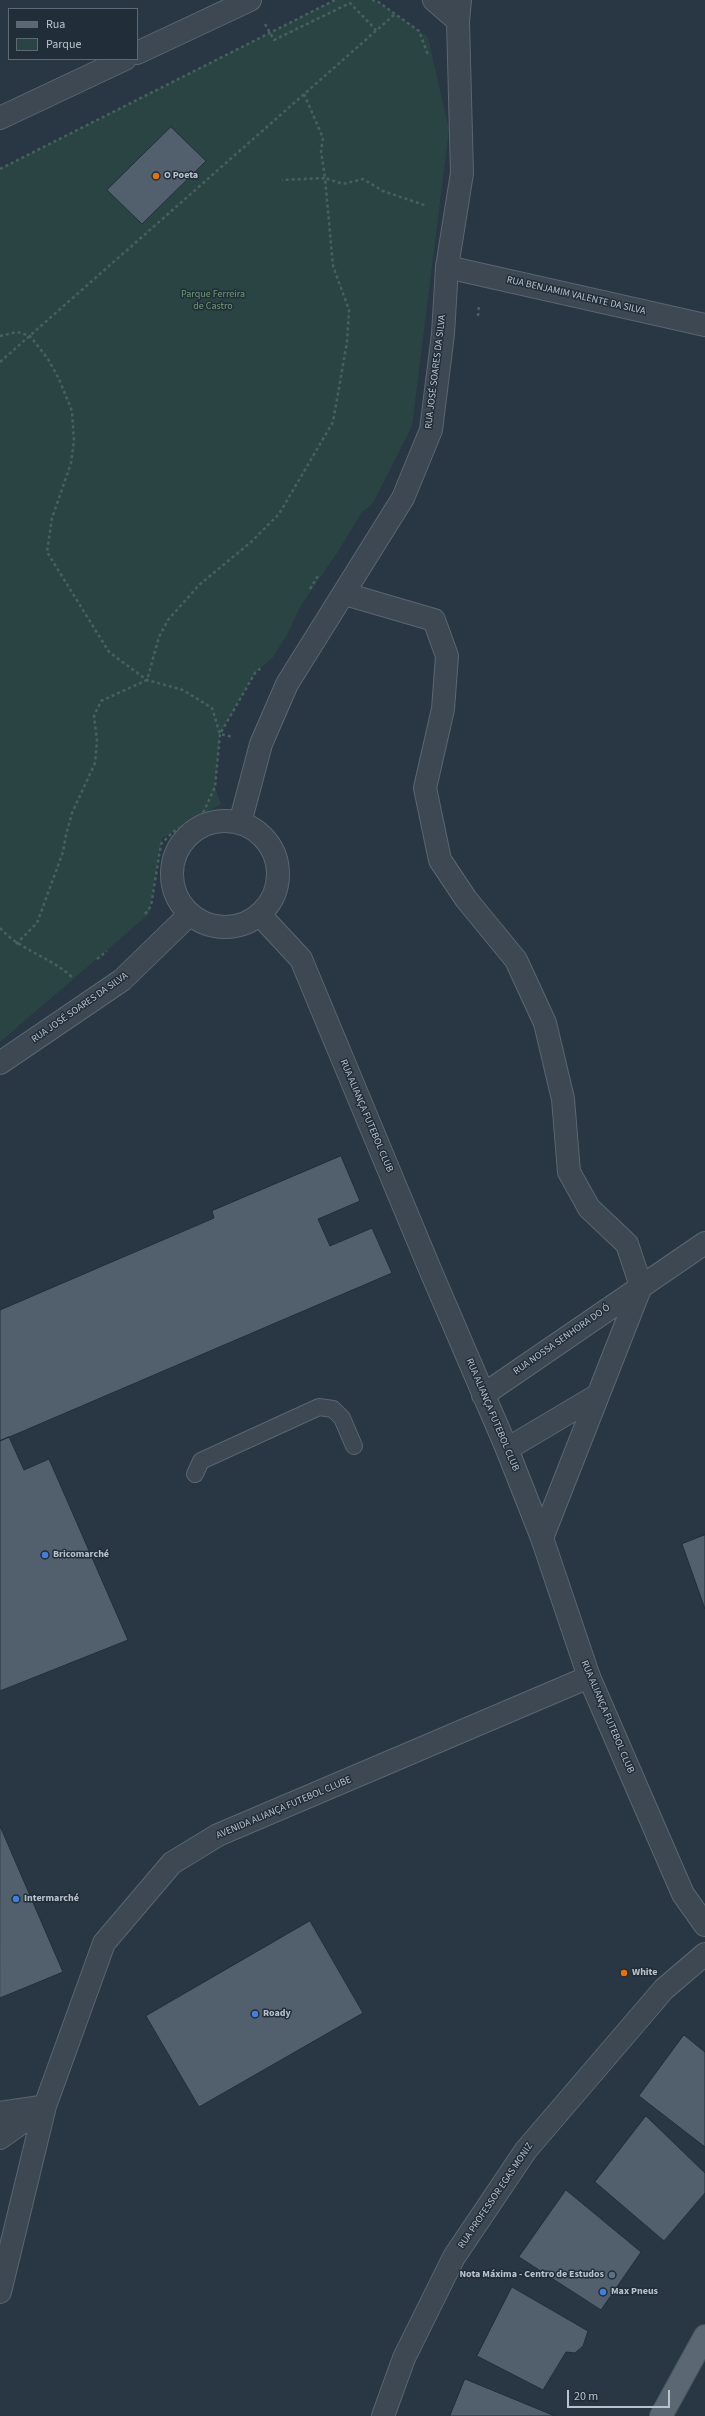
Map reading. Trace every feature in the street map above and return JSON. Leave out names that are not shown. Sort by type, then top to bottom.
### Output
[{"type":"main road","points":[[661,2416],[705,2336]]},
{"type":"street","points":[[138,53],[250,0]]},
{"type":"street","name":"RUA JOSÉ SOARES DA SILVA","points":[[240,823],[261,744],[287,684],[345,594],[403,498],[431,430],[443,334],[447,267],[462,174],[459,10],[434,0]]},
{"type":"street","points":[[0,118],[123,60]]},
{"type":"street","name":"RUA BENJAMIM VALENTE DA SILVA","points":[[447,267],[705,325]]},
{"type":"street","points":[[345,594],[434,620],[447,656],[443,709],[425,788],[440,860],[466,900],[516,960],[545,1023],[563,1098],[569,1172],[589,1208],[627,1244],[641,1286],[542,1538]]},
{"type":"street","points":[[222,821],[240,823],[255,830],[266,840],[274,854],[278,869],[278,885],[271,901],[260,915],[245,923],[231,927],[216,927],[202,922],[190,914],[178,900],[172,883],[173,865],[178,848],[189,834],[205,825],[222,821]]},
{"type":"street","name":"RUA JOSÉ SOARES DA SILVA","points":[[0,1063],[122,980],[190,914]]},
{"type":"street","name":"RUA ALIANÇA FUTEBOL CLUB","points":[[260,915],[301,959],[507,1449],[542,1538],[588,1677],[683,1894],[705,1925]]},
{"type":"street","name":"RUA NOSSA SENHORA DO Ó","points":[[483,1395],[705,1243]]},
{"type":"street","points":[[507,1449],[598,1395]]},
{"type":"street","name":"AVENIDA ALIANÇA FUTEBOL CLUBE","points":[[0,2292],[45,2106],[104,1943],[172,1863],[218,1835],[588,1677]]},
{"type":"street","name":"RUA PROFESSOR EGAS MONIZ","points":[[383,2416],[404,2358],[454,2257],[526,2150],[664,1989],[705,1954]]},
{"type":"street","points":[[0,2113],[45,2106]]},
{"type":"street","points":[[0,2138],[45,2106]]},
{"type":"lane","points":[[195,1474],[201,1461],[319,1407],[333,1409],[342,1418],[354,1446]]},
{"type":"path","points":[[0,169],[335,0]]},
{"type":"path","points":[[372,0],[395,14],[418,31],[429,57]]},
{"type":"path","points":[[270,32],[274,40],[350,3],[376,30]]},
{"type":"path","points":[[0,362],[395,14]]},
{"type":"path","points":[[16,944],[37,923],[61,860],[72,813],[95,763],[97,741],[94,716],[101,701],[147,680],[159,637],[168,620],[199,585],[251,542],[279,514],[333,422],[347,342],[349,310],[333,266],[321,151],[323,138],[304,94]]},
{"type":"path","points":[[282,180],[325,178],[343,184],[364,179],[383,191],[432,208]]},
{"type":"path","points":[[0,336],[17,332],[30,336],[48,359],[59,379],[72,411],[74,441],[71,463],[52,518],[47,552],[109,652],[147,680],[183,690],[212,708],[220,734],[215,787],[202,815],[173,832],[161,844],[151,906],[143,917]]},
{"type":"path","points":[[307,593],[324,569]]},
{"type":"path","points":[[220,734],[255,673],[264,665]]},
{"type":"path","points":[[0,928],[16,944],[34,955],[60,965],[74,980]]},
{"type":"path","points":[[94,962],[110,948]]},
{"type":"path","points":[[70,984],[79,975]]},
{"type":"green space","name":"Parque Ferreira de Castro","points":[[335,0],[375,0],[428,37],[449,130],[412,426],[373,503],[362,512],[337,553],[300,607],[288,633],[273,657],[255,673],[220,734],[215,787],[221,804],[162,838],[149,914],[0,1042],[0,169]]},
{"type":"building","name":"O Poeta","points":[[171,127],[206,161],[142,224],[107,190]]},
{"type":"building","points":[[341,1156],[360,1201],[318,1219],[330,1246],[372,1228],[392,1273],[0,1441],[0,1310],[214,1218],[212,1211]]},
{"type":"building","name":"Bricomarché","points":[[9,1437],[24,1470],[49,1459],[128,1640],[0,1691],[0,1441]]},
{"type":"building","points":[[705,1535],[705,1609],[682,1544]]},
{"type":"building","name":"Intermarché","points":[[0,1826],[63,1972],[0,1998]]},
{"type":"building","name":"Roady","points":[[310,1921],[363,2013],[199,2107],[146,2016]]},
{"type":"building","points":[[684,2035],[705,2052],[705,2147],[639,2096]]},
{"type":"building","points":[[646,2116],[705,2173],[705,2193],[664,2241],[595,2182]]},
{"type":"building","points":[[566,2190],[641,2252],[601,2310],[519,2257]]},
{"type":"building","points":[[512,2287],[588,2331],[583,2346],[575,2353],[566,2352],[543,2390],[477,2356]]},
{"type":"building","points":[[465,2379],[555,2416],[450,2416]]},
{"type":"place","name":"O Poeta","points":[[156,176]]},
{"type":"place","name":"Bricomarché","points":[[45,1555]]},
{"type":"place","name":"Intermarché","points":[[16,1899]]},
{"type":"place","name":"White","points":[[624,1973]]},
{"type":"place","name":"Roady","points":[[255,2014]]},
{"type":"place","name":"Nota Máxima - Centro de Estudos","points":[[612,2275]]},
{"type":"place","name":"Max Pneus","points":[[603,2292]]}]
